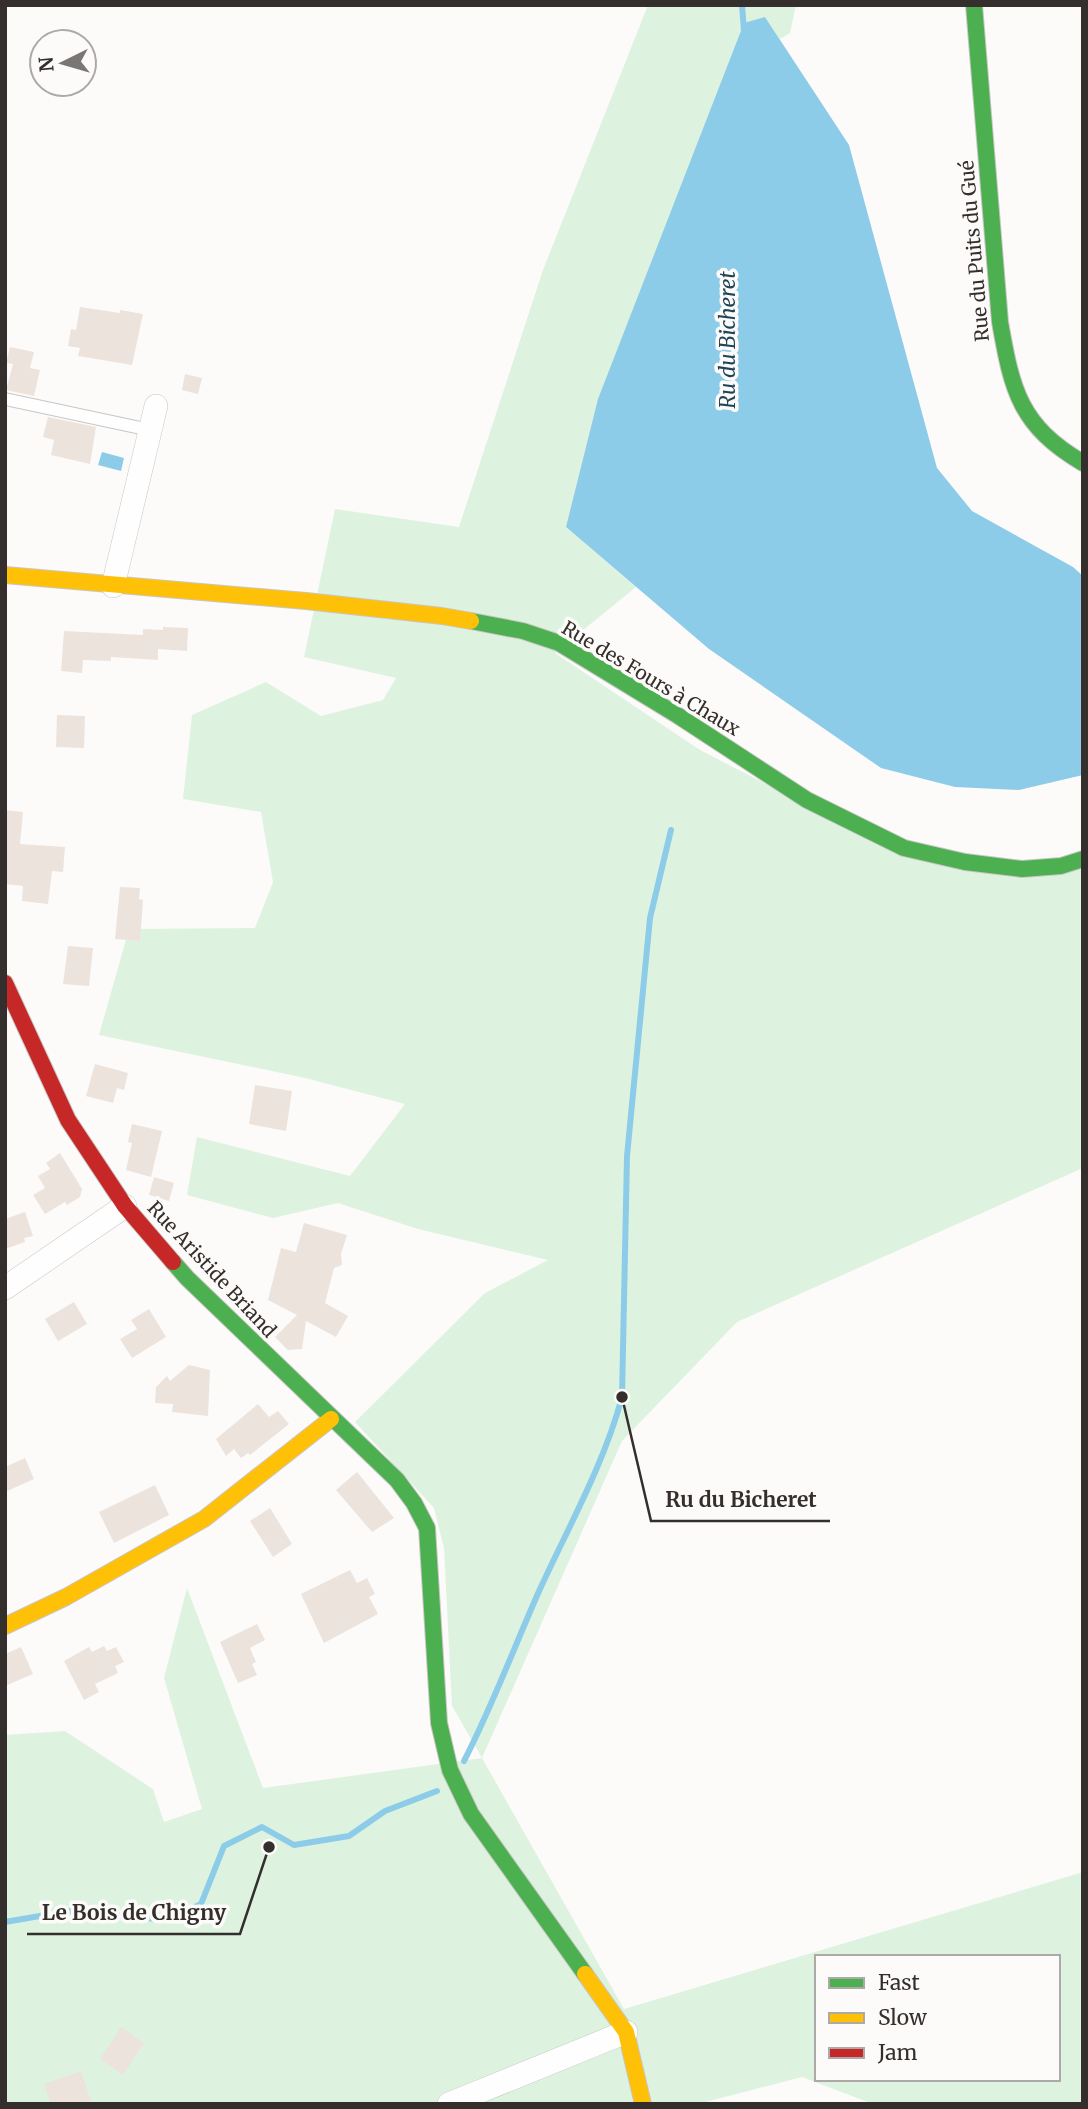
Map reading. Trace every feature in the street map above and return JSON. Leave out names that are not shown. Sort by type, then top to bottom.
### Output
[{"type":"street","name":"Rue du Puits du Gué","points":[[974,5],[1000,321],[1006,361],[1016,392],[1033,424],[1053,444],[1083,463]]},
{"type":"street","points":[[113,586],[156,406]]},
{"type":"street","name":"Rue des Fours à Chaux","points":[[5,575],[319,602],[442,616],[523,631],[559,643],[677,715],[807,800],[904,848],[965,862],[1021,869],[1061,866],[1083,859]]},
{"type":"street","name":"Rue Aristide Briand","points":[[5,983],[68,1120],[125,1206],[187,1278],[397,1480],[414,1503],[427,1528],[439,1723],[444,1754],[456,1786],[471,1814],[626,2032]]},
{"type":"street","points":[[5,1287],[125,1206]]},
{"type":"street","points":[[5,1626],[66,1597],[204,1519],[331,1419]]},
{"type":"street","points":[[449,2104],[626,2032],[643,2104]]},
{"type":"lane","points":[[5,399],[150,430]]},
{"type":"green space","points":[[648,5],[796,5],[790,33],[780,39],[765,17],[566,527],[636,587],[555,653],[700,750],[902,854],[1083,866],[1083,1168],[737,1322],[622,1441],[482,1758],[452,1706],[444,1548],[434,1508],[355,1422],[485,1293],[548,1260],[418,1229],[338,1203],[273,1218],[187,1195],[197,1137],[350,1176],[405,1104],[305,1078],[99,1035],[129,929],[255,928],[273,882],[261,812],[183,799],[192,715],[266,682],[321,716],[383,700],[396,678],[304,657],[335,509],[459,527],[543,270]]},
{"type":"green space","points":[[187,1588],[263,1788],[482,1758],[624,2009],[1083,1872],[1083,2104],[873,2104],[802,2077],[698,2104],[5,2104],[5,1735],[65,1731],[153,1789],[164,1822],[202,1809],[164,1678]]},
{"type":"water","points":[[765,17],[849,145],[937,468],[972,511],[1073,567],[1083,576],[1083,775],[1019,790],[955,787],[881,768],[709,649],[566,527],[598,399],[744,23]]},
{"type":"water","points":[[102,452],[124,458],[121,471],[98,465]]},
{"type":"building","points":[[80,307],[143,314],[132,365],[78,356],[80,348],[68,346],[71,329],[76,330]]},
{"type":"building","points":[[10,347],[34,352],[30,368],[40,370],[34,396],[6,390],[13,364],[6,363]]},
{"type":"building","points":[[185,374],[202,378],[198,394],[182,390]]},
{"type":"building","points":[[48,417],[96,427],[90,464],[51,455],[54,440],[43,437]]},
{"type":"building","points":[[163,627],[188,628],[187,651],[158,649],[158,660],[111,657],[111,661],[83,660],[82,673],[61,671],[64,631],[143,635],[143,629],[163,630]]},
{"type":"building","points":[[57,715],[85,716],[84,748],[56,747]]},
{"type":"building","points":[[5,810],[23,812],[20,844],[65,847],[63,872],[52,871],[48,904],[22,901],[23,886],[5,884]]},
{"type":"building","points":[[120,887],[140,888],[139,899],[143,900],[140,941],[115,939]]},
{"type":"building","points":[[68,946],[93,948],[89,986],[63,984]]},
{"type":"building","points":[[95,1064],[128,1073],[124,1090],[117,1088],[113,1103],[86,1096]]},
{"type":"building","points":[[255,1085],[292,1091],[286,1131],[249,1124]]},
{"type":"building","points":[[132,1124],[162,1131],[151,1177],[126,1170],[132,1143],[128,1142]]},
{"type":"building","points":[[60,1153],[82,1189],[80,1197],[45,1214],[33,1195],[45,1188],[38,1176],[50,1169],[46,1163]]},
{"type":"building","points":[[154,1177],[174,1183],[169,1201],[149,1195]]},
{"type":"building","points":[[25,1212],[33,1236],[5,1249],[5,1219]]},
{"type":"building","points":[[304,1223],[347,1235],[341,1254],[342,1265],[334,1268],[325,1303],[348,1316],[336,1337],[306,1321],[302,1349],[288,1350],[275,1337],[297,1315],[268,1300],[281,1248],[296,1252]]},
{"type":"building","points":[[74,1302],[87,1324],[58,1341],[45,1319]]},
{"type":"building","points":[[149,1309],[166,1337],[132,1358],[120,1339],[137,1329],[131,1320]]},
{"type":"building","points":[[189,1365],[210,1370],[208,1416],[172,1412],[173,1404],[155,1403],[156,1387],[167,1376],[170,1381]]},
{"type":"building","points":[[258,1404],[269,1417],[278,1411],[289,1424],[250,1455],[248,1453],[241,1458],[234,1449],[226,1456],[216,1439]]},
{"type":"building","points":[[25,1458],[34,1479],[5,1492],[5,1467]]},
{"type":"building","points":[[357,1472],[394,1518],[372,1532],[336,1490]]},
{"type":"building","points":[[155,1485],[169,1515],[114,1543],[99,1512]]},
{"type":"building","points":[[270,1508],[292,1544],[273,1557],[250,1521]]},
{"type":"building","points":[[350,1570],[357,1583],[367,1578],[375,1594],[369,1597],[378,1614],[324,1643],[301,1594]]},
{"type":"building","points":[[257,1624],[265,1640],[250,1648],[256,1662],[252,1664],[257,1675],[238,1683],[220,1642]]},
{"type":"building","points":[[104,1646],[107,1651],[116,1647],[124,1662],[115,1666],[118,1673],[95,1684],[99,1692],[84,1700],[64,1661],[89,1647],[92,1652]]},
{"type":"building","points":[[21,1647],[33,1674],[5,1686],[5,1654]]},
{"type":"building","points":[[121,2027],[144,2043],[123,2075],[100,2059]]},
{"type":"building","points":[[81,2071],[92,2104],[51,2104],[44,2084]]},
{"type":"waterway","name":"Ru du Bicheret","points":[[742,5],[744,31]]},
{"type":"waterway","name":"Ru du Bicheret","points":[[464,1761],[596,1471],[622,1397],[627,1156],[650,918],[671,830]]},
{"type":"waterway","name":"Ru du Bicheret","points":[[5,1922],[69,1911],[169,1920],[201,1904],[224,1846],[262,1827],[294,1845],[349,1836],[385,1811],[437,1791]]},
{"type":"traffic: fast","points":[[974,5],[1000,322],[1009,368],[1022,404],[1032,420],[1045,435],[1083,463]]},
{"type":"traffic: fast","points":[[471,621],[523,631],[559,643],[677,715],[807,800],[904,848],[965,862],[1022,869],[1061,866],[1083,859]]},
{"type":"traffic: fast","points":[[173,1262],[397,1480],[414,1503],[427,1528],[439,1723],[450,1770],[471,1814],[585,1974]]},
{"type":"traffic: slow","points":[[5,575],[306,601],[471,621]]},
{"type":"traffic: slow","points":[[5,1626],[66,1597],[204,1519],[331,1419]]},
{"type":"traffic: slow","points":[[585,1974],[626,2032],[643,2104]]},
{"type":"traffic: jam","points":[[5,983],[68,1120],[125,1206],[173,1262]]},
{"type":"place","name":"Ru du Bicheret","points":[[622,1397]]},
{"type":"place","name":"Le Bois de Chigny","points":[[269,1847]]}]
